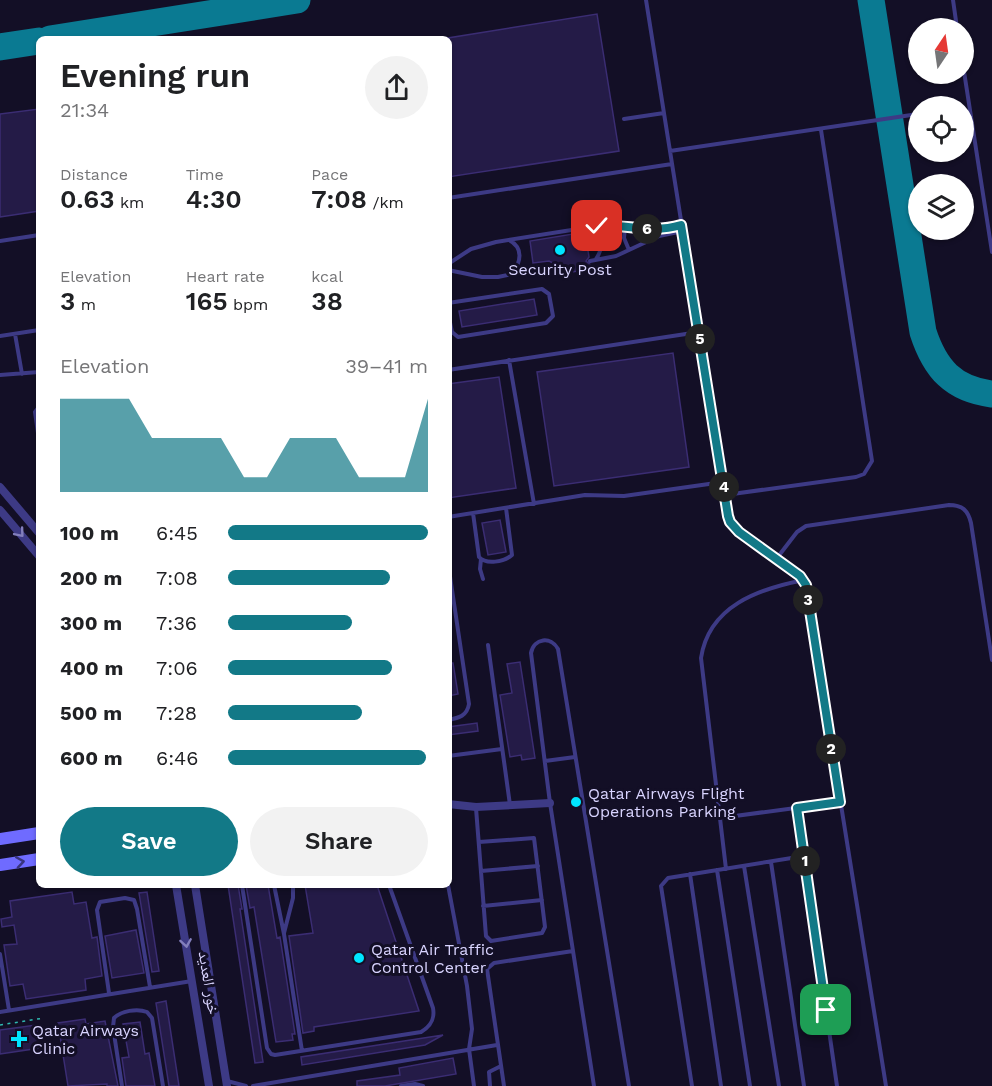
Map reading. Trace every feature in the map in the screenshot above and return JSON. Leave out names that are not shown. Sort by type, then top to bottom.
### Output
[{"type":"main road","points":[[0,839],[36,833]]},
{"type":"main road","points":[[0,865],[36,859]]},
{"type":"street","points":[[0,487],[36,529]]},
{"type":"street","points":[[0,510],[36,552]]},
{"type":"street","points":[[452,804],[476,807],[550,803]]},
{"type":"street","name":"خور العديد","points":[[176,888],[208,1086]]},
{"type":"street","name":"خور العديد","points":[[195,888],[226,1083]]},
{"type":"lane","points":[[646,0],[728,516],[734,527],[804,580],[886,1086]]},
{"type":"lane","points":[[953,0],[956,18]]},
{"type":"lane","points":[[624,119],[664,113]]},
{"type":"lane","points":[[670,151],[908,116]]},
{"type":"lane","points":[[725,495],[856,477],[864,474],[872,461],[821,130]]},
{"type":"lane","points":[[974,138],[992,252]]},
{"type":"lane","points":[[452,197],[672,164]]},
{"type":"lane","points":[[452,262],[479,246],[597,226],[625,226],[658,231],[682,228]]},
{"type":"lane","points":[[596,260],[602,248],[597,226]]},
{"type":"lane","points":[[625,226],[624,238],[629,250]]},
{"type":"lane","points":[[590,261],[616,256],[682,228]]},
{"type":"lane","points":[[0,241],[36,235]]},
{"type":"lane","points":[[509,240],[516,245],[520,255],[518,265],[512,274]]},
{"type":"lane","points":[[452,271],[490,278],[550,266]]},
{"type":"lane","points":[[452,302],[542,289],[549,294],[553,316],[546,322],[458,337],[452,332]]},
{"type":"lane","points":[[0,336],[36,330]]},
{"type":"lane","points":[[452,369],[699,332]]},
{"type":"lane","points":[[15,334],[22,374]]},
{"type":"lane","points":[[509,360],[534,504]]},
{"type":"lane","points":[[0,375],[36,372]]},
{"type":"lane","points":[[452,516],[585,495],[624,496],[723,482]]},
{"type":"lane","points":[[777,558],[797,532],[806,526],[957,505],[968,512],[971,523],[992,660]]},
{"type":"lane","points":[[481,559],[489,562],[509,558],[512,555],[506,508]]},
{"type":"lane","points":[[473,513],[483,579]]},
{"type":"lane","points":[[726,869],[701,658],[704,644],[711,627],[731,607],[773,586],[804,580]]},
{"type":"lane","points":[[452,597],[469,704],[462,717],[452,719]]},
{"type":"lane","points":[[594,1086],[550,803],[531,653],[533,646],[540,641],[550,641],[558,649],[629,1086]]},
{"type":"lane","points":[[488,645],[510,806]]},
{"type":"lane","points":[[452,755],[502,748]]},
{"type":"lane","points":[[545,761],[575,757]]},
{"type":"lane","points":[[720,818],[840,802]]},
{"type":"lane","points":[[476,807],[486,936],[491,941],[542,933],[544,927],[542,900],[533,837],[479,842]]},
{"type":"lane","points":[[797,808],[837,1086]]},
{"type":"lane","points":[[692,1086],[661,886],[668,878],[804,856]]},
{"type":"lane","points":[[771,862],[804,1086]]},
{"type":"lane","points":[[481,872],[538,866]]},
{"type":"lane","points":[[744,866],[779,1086]]},
{"type":"lane","points":[[717,870],[750,1086]]},
{"type":"lane","points":[[690,874],[721,1086]]},
{"type":"lane","points":[[242,888],[268,1051],[279,1055],[421,1032],[430,1025],[433,1020],[433,1008],[390,888]]},
{"type":"lane","points":[[275,888],[302,1051]]},
{"type":"lane","points":[[284,934],[293,888]]},
{"type":"lane","points":[[449,888],[469,995],[472,1029],[469,1050],[474,1086]]},
{"type":"lane","points":[[109,993],[96,910],[100,902],[125,897],[136,903],[150,987]]},
{"type":"lane","points":[[483,906],[542,900]]},
{"type":"lane","points":[[504,1086],[486,974],[490,966],[494,963],[573,951]]},
{"type":"lane","points":[[0,954],[9,1010]]},
{"type":"lane","points":[[0,1012],[192,981]]},
{"type":"lane","points":[[122,1086],[113,1027],[114,1018],[120,1014],[139,1010],[147,1012],[152,1018],[163,1086]]},
{"type":"lane","points":[[253,1086],[497,1045]]},
{"type":"lane","points":[[490,1086],[489,1072],[501,1066]]},
{"type":"lane","points":[[226,1083],[246,1086]]},
{"type":"lane","points":[[401,1086],[414,1084],[423,1086]]},
{"type":"path","points":[[0,1024],[44,1018]]},
{"type":"building","points":[[597,14],[619,151],[452,176],[452,37]]},
{"type":"building","points":[[36,109],[36,211],[0,217],[0,114]]},
{"type":"building","name":"Security Post","points":[[585,232],[589,257],[586,261],[591,265],[591,269],[552,275],[553,263],[549,261],[533,263],[530,241]]},
{"type":"building","points":[[534,299],[537,315],[462,327],[459,311]]},
{"type":"building","points":[[673,353],[689,467],[554,486],[537,372]]},
{"type":"building","points":[[499,377],[516,488],[452,497],[452,383]]},
{"type":"building","points":[[500,520],[506,552],[488,555],[482,523]]},
{"type":"building","points":[[520,662],[535,758],[522,760],[521,755],[510,757],[500,695],[512,693],[507,664]]},
{"type":"building","points":[[452,663],[453,663],[458,694],[452,695]]},
{"type":"building","points":[[477,723],[478,731],[452,734],[452,726]]},
{"type":"building","points":[[228,888],[238,888],[242,909],[240,909],[263,1062],[255,1063]]},
{"type":"building","points":[[247,888],[269,888],[277,938],[280,937],[295,1034],[292,1034],[293,1040],[276,1042],[254,907],[250,908]]},
{"type":"building","name":"Qatar Air Traffic Control Center","points":[[306,888],[378,888],[419,1011],[314,1027],[314,1031],[303,1033],[289,936],[313,933]]},
{"type":"building","points":[[72,892],[74,904],[86,902],[92,938],[97,937],[102,976],[85,979],[86,990],[26,999],[23,984],[10,986],[4,945],[17,944],[14,925],[2,927],[1,919],[12,917],[10,901]]},
{"type":"building","points":[[147,892],[159,971],[152,972],[139,893]]},
{"type":"building","points":[[136,930],[144,973],[112,978],[105,936]]},
{"type":"building","points":[[166,1001],[179,1086],[169,1086],[156,1003]]},
{"type":"building","points":[[85,1019],[86,1024],[105,1021],[118,1086],[107,1086],[107,1084],[68,1086],[58,1023]]},
{"type":"building","points":[[140,1022],[145,1054],[149,1053],[155,1086],[126,1086],[122,1058],[129,1057],[123,1024]]},
{"type":"building","name":"Qatar Airways Clinic","points":[[36,1025],[40,1048],[0,1054],[0,1030]]},
{"type":"building","points":[[443,1035],[425,1045],[302,1065],[301,1057]]},
{"type":"building","points":[[453,1058],[456,1074],[385,1086],[357,1086],[357,1081],[400,1075],[399,1068]]},
{"type":"taxiway","points":[[69,36],[297,0]]},
{"type":"taxiway","points":[[871,0],[923,332],[933,357],[947,375],[966,387],[992,394]]},
{"type":"taxiway","points":[[0,47],[36,41]]},
{"type":"place","name":"Security Post","points":[[560,250]]},
{"type":"place","name":"Qatar Airways Flight Operations Parking","points":[[576,802]]},
{"type":"place","name":"Qatar Air Traffic Control Center","points":[[359,958]]},
{"type":"place","name":"Qatar Airways Clinic","points":[[19,1039]]},
{"type":"route","points":[[597,226],[619,225],[658,231],[681,225],[730,522],[739,532],[800,576],[806,585],[840,802],[797,808],[826,1010]]}]
